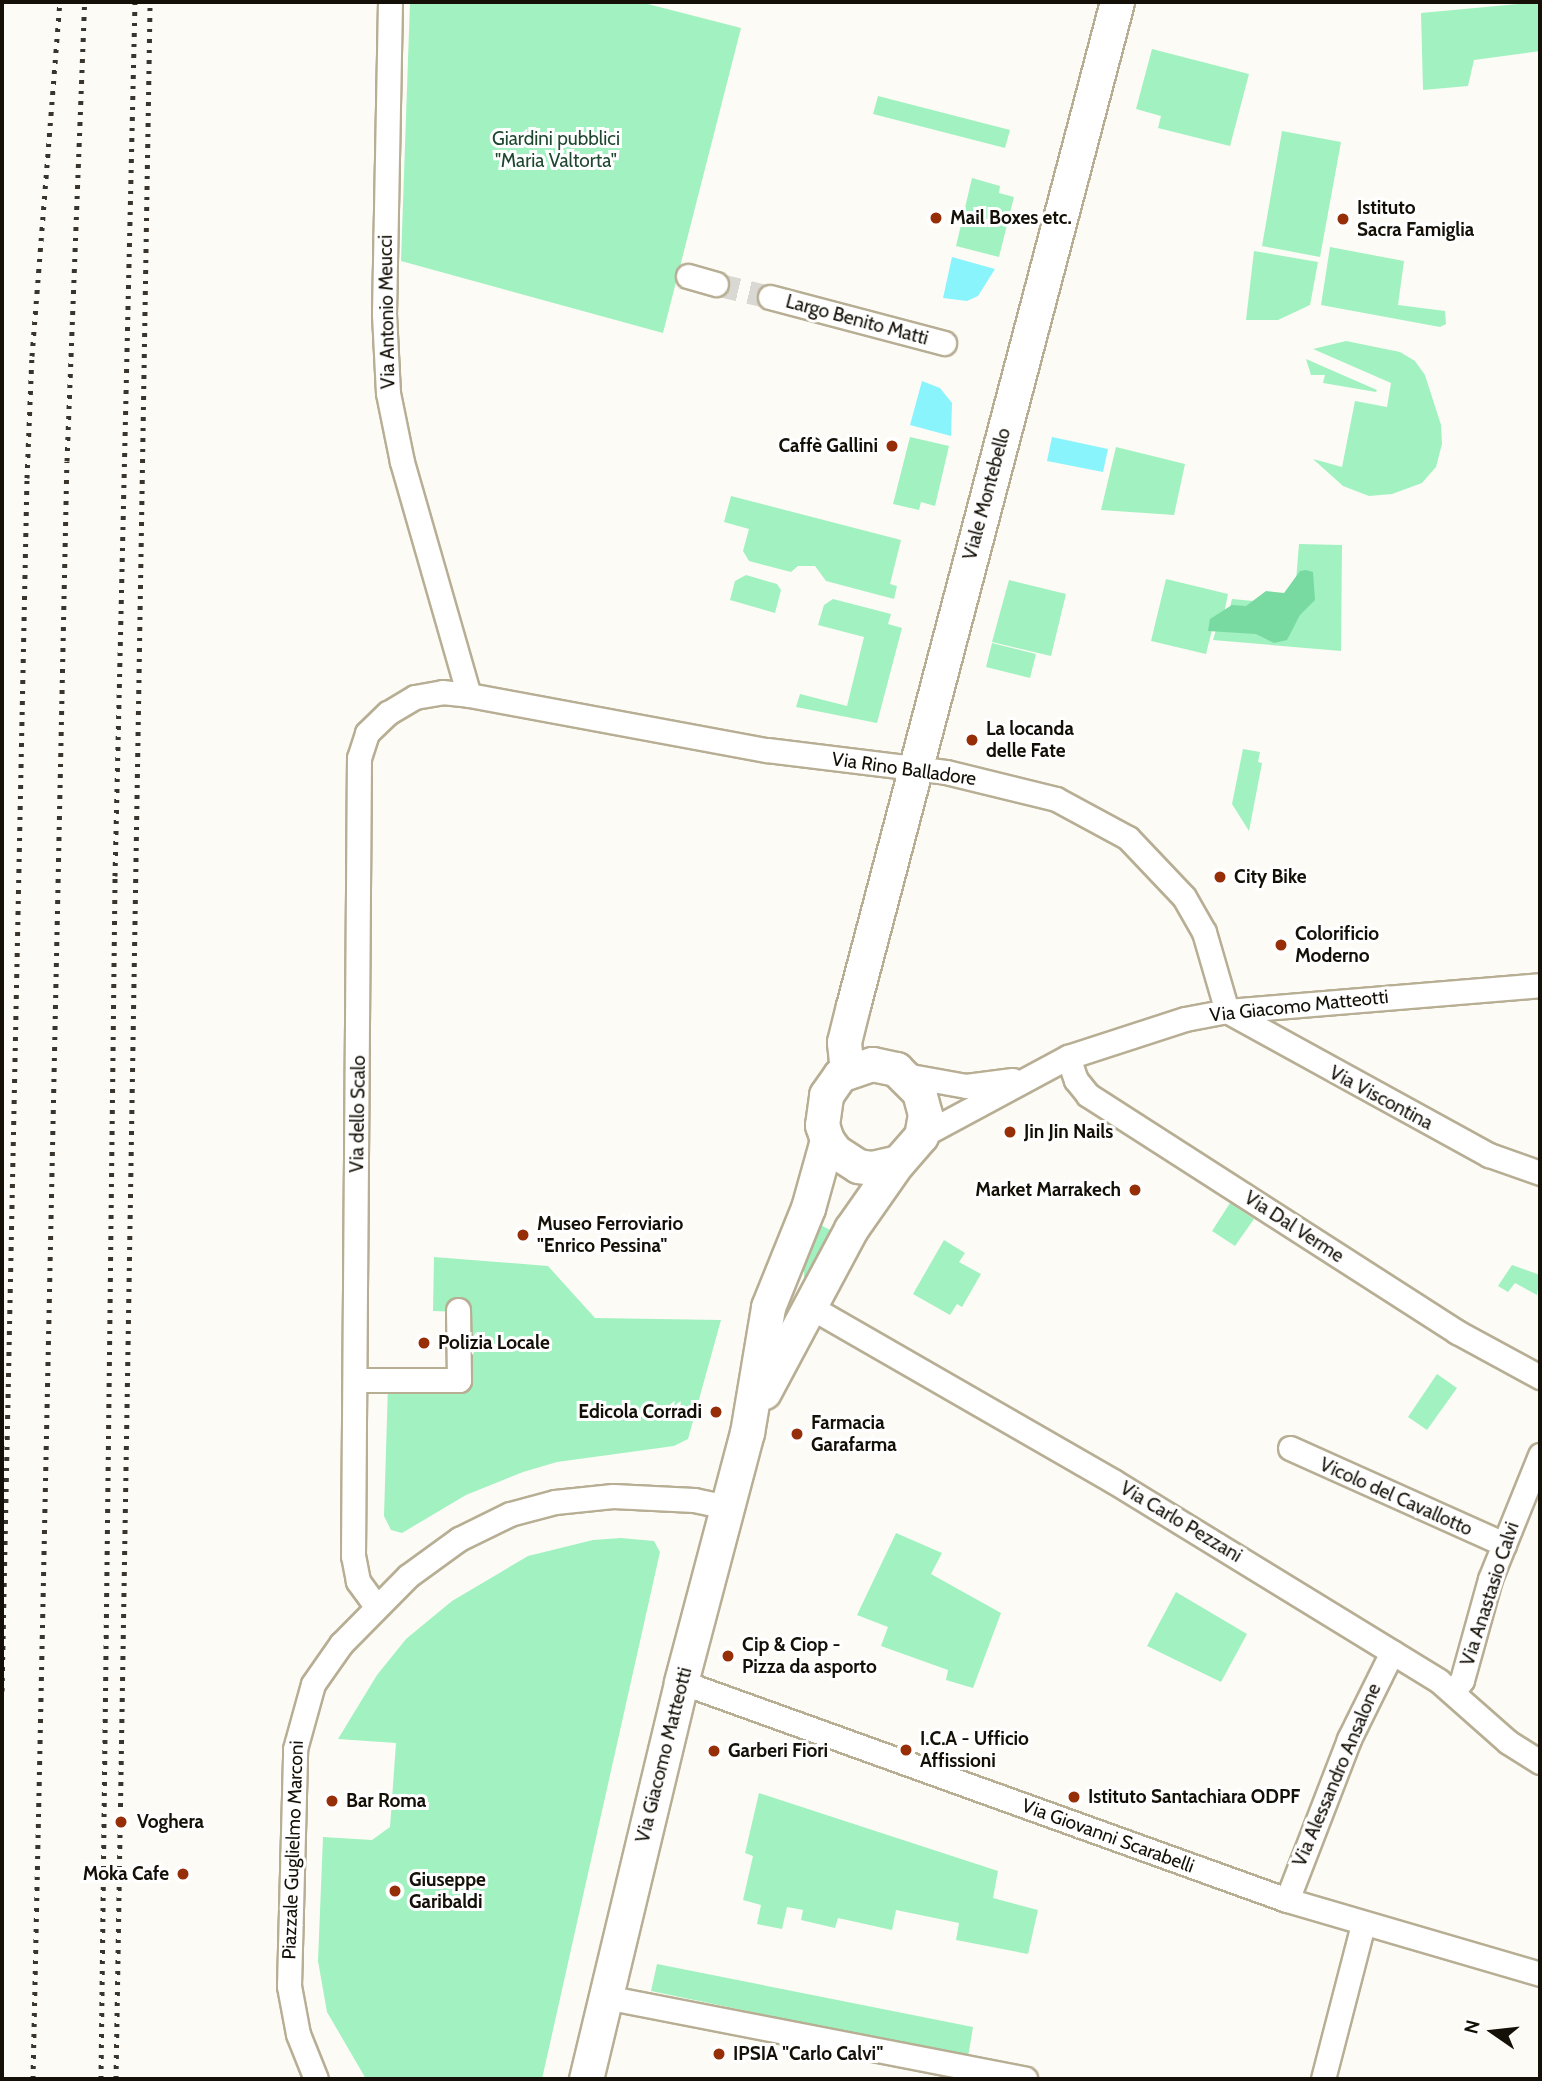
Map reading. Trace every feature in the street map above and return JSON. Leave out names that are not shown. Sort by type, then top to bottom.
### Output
[{"type":"street","name":"Via Antonio Meucci","points":[[390,2],[384,314],[388,393],[401,462],[469,695]]},
{"type":"street","name":"Viale Montebello","points":[[847,1071],[844,1042],[1116,2]]},
{"type":"street","points":[[688,276],[716,284]]},
{"type":"street","name":"Largo Benito Matti","points":[[770,297],[944,343]]},
{"type":"street","name":"Via dello Scalo","points":[[376,1606],[358,1581],[353,1556],[359,758],[367,733],[415,697],[442,692],[469,695]]},
{"type":"street","name":"Via Rino Balladore","points":[[469,695],[767,750],[946,772],[1056,799],[1128,838],[1184,897],[1204,932],[1227,1010]]},
{"type":"street","name":"Via Giacomo Matteotti","points":[[747,1433],[807,1304],[851,1229],[898,1162],[921,1136],[1026,1077],[1068,1057],[1129,1034],[1227,1010],[1540,985]]},
{"type":"street","name":"Viale Montebello","points":[[856,996],[865,1029],[895,1070]]},
{"type":"street","name":"Via Viscontina","points":[[1227,1010],[1489,1155],[1540,1173]]},
{"type":"street","name":"Via Dal Verme","points":[[1068,1057],[1076,1080],[1088,1095],[1457,1332],[1540,1377]]},
{"type":"street","points":[[895,1070],[923,1103],[921,1136]]},
{"type":"street","name":"Via Giacomo Matteotti","points":[[586,2079],[681,1682],[747,1433],[768,1307],[808,1208],[827,1140],[822,1125],[825,1096],[847,1071],[895,1070],[966,1086],[1026,1077]]},
{"type":"street","points":[[827,1140],[835,1151],[858,1166],[872,1168],[898,1162]]},
{"type":"street","points":[[792,1245],[807,1304]]},
{"type":"street","name":"Via Carlo Pezzani","points":[[807,1304],[1114,1481],[1392,1652],[1453,1692],[1508,1742],[1540,1762]]},
{"type":"street","points":[[355,1380],[459,1380],[458,1310]]},
{"type":"street","name":"Vicolo del Cavallotto","points":[[1290,1448],[1504,1544]]},
{"type":"street","name":"Via Anastasio Calvi","points":[[1453,1692],[1462,1680],[1504,1544],[1540,1455]]},
{"type":"street","name":"Piazzale Guglielmo Marconi","points":[[316,2079],[298,2034],[289,1986],[295,1744],[313,1684],[341,1644],[408,1576],[459,1539],[510,1514],[555,1503],[612,1496],[694,1500],[727,1507]]},
{"type":"street","name":"Via Alessandro Ansalone","points":[[1287,1900],[1349,1739],[1392,1652]]},
{"type":"street","name":"Via Giovanni Scarabelli","points":[[681,1682],[1287,1900],[1540,1974]]},
{"type":"street","points":[[1323,2079],[1363,1924]]},
{"type":"street","points":[[606,1997],[1025,2079]]},
{"type":"green space","name":"Giardini pubblici \"Maria Valtorta\"","points":[[410,2],[640,2],[741,28],[663,333],[401,261]]},
{"type":"green space","points":[[1540,2],[1540,51],[1474,60],[1468,86],[1423,90],[1421,13]]},
{"type":"green space","points":[[1152,49],[1249,74],[1230,146],[1158,128],[1161,116],[1136,109]]},
{"type":"green space","points":[[878,96],[1010,130],[1005,148],[873,114]]},
{"type":"green space","points":[[1282,131],[1341,142],[1320,257],[1262,246]]},
{"type":"green space","points":[[972,178],[1000,186],[999,193],[1014,197],[999,257],[956,246]]},
{"type":"green space","points":[[1330,247],[1404,261],[1398,305],[1445,311],[1446,324],[1440,327],[1321,305]]},
{"type":"green space","points":[[1254,251],[1318,262],[1310,305],[1278,320],[1246,320]]},
{"type":"green space","points":[[1346,341],[1400,352],[1415,361],[1425,375],[1441,425],[1442,444],[1436,467],[1422,483],[1392,494],[1369,496],[1343,486],[1313,459],[1342,467],[1355,401],[1387,407],[1391,383],[1313,349]]},
{"type":"green space","points":[[1306,359],[1377,390],[1376,392],[1323,383],[1325,375],[1311,375]]},
{"type":"green space","points":[[910,437],[949,446],[935,506],[921,502],[919,510],[893,504]]},
{"type":"green space","points":[[1116,447],[1185,464],[1174,515],[1101,510]]},
{"type":"green space","points":[[731,496],[901,540],[890,584],[897,586],[894,599],[826,581],[815,566],[798,566],[791,572],[749,561],[743,551],[749,529],[724,522]]},
{"type":"green space","points":[[1299,544],[1342,545],[1341,651],[1213,640],[1217,626],[1225,627],[1232,599],[1294,605]]},
{"type":"green space","points":[[1300,571],[1313,572],[1315,600],[1300,615],[1287,640],[1274,643],[1256,634],[1208,631],[1210,619],[1232,605],[1246,606],[1266,591],[1284,593]]},
{"type":"green space","points":[[746,575],[777,584],[781,590],[775,613],[730,600],[735,581]]},
{"type":"green space","points":[[1166,579],[1228,594],[1222,623],[1214,622],[1206,654],[1151,641]]},
{"type":"green space","points":[[1009,580],[1066,594],[1051,656],[992,642]]},
{"type":"green space","points":[[833,599],[891,614],[888,624],[902,628],[877,723],[796,707],[800,694],[847,706],[864,637],[818,625],[824,605]]},
{"type":"green space","points":[[992,643],[1036,654],[1030,678],[986,667]]},
{"type":"green space","points":[[1243,749],[1260,752],[1258,762],[1262,763],[1249,831],[1232,804]]},
{"type":"green space","points":[[1230,1203],[1254,1219],[1235,1246],[1212,1231]]},
{"type":"green space","points":[[815,1222],[832,1231],[804,1284],[804,1266]]},
{"type":"green space","points":[[944,1240],[965,1253],[959,1262],[981,1274],[962,1307],[957,1304],[950,1315],[913,1294]]},
{"type":"green space","points":[[434,1257],[548,1266],[595,1318],[721,1320],[688,1439],[674,1446],[557,1462],[523,1472],[466,1495],[402,1533],[391,1530],[384,1516],[388,1385],[463,1385],[459,1312],[433,1311]]},
{"type":"green space","points":[[1512,1265],[1540,1275],[1537,1295],[1515,1283],[1508,1292],[1498,1286]]},
{"type":"green space","points":[[1437,1374],[1457,1388],[1427,1430],[1408,1417]]},
{"type":"green space","points":[[896,1533],[942,1553],[931,1574],[1001,1613],[973,1688],[946,1680],[948,1670],[881,1646],[888,1627],[857,1615]]},
{"type":"green space","points":[[621,1538],[654,1541],[660,1552],[542,2079],[366,2079],[327,2012],[318,1961],[323,1837],[372,1840],[390,1827],[396,1743],[338,1739],[377,1675],[406,1639],[452,1601],[528,1556],[593,1540]]},
{"type":"green space","points":[[1176,1592],[1247,1634],[1221,1682],[1147,1646]]},
{"type":"green space","points":[[759,1793],[998,1871],[993,1898],[1038,1910],[1028,1954],[956,1940],[959,1923],[896,1910],[892,1930],[838,1918],[835,1928],[801,1920],[803,1910],[787,1907],[782,1929],[757,1924],[761,1905],[743,1900],[753,1856],[745,1853]]},
{"type":"green space","points":[[657,1964],[973,2027],[968,2057],[651,1991]]},
{"type":"water","points":[[952,257],[995,269],[978,296],[967,301],[943,298]]},
{"type":"water","points":[[922,381],[940,388],[952,403],[951,436],[910,425]]},
{"type":"water","points":[[1052,437],[1108,449],[1103,472],[1047,461]]},
{"type":"tunnel","points":[[716,284],[770,297]]},
{"type":"railway","points":[[2,1691],[27,478],[32,356],[60,2]]},
{"type":"railway","points":[[33,2079],[67,461],[85,2]]},
{"type":"railway","points":[[101,2079],[115,876],[135,2]]},
{"type":"railway","points":[[116,2079],[150,2]]},
{"type":"place","name":"Mail Boxes etc.","points":[[936,218]]},
{"type":"place","name":"Istituto Sacra Famiglia","points":[[1343,219]]},
{"type":"place","name":"Caffè Gallini","points":[[892,446]]},
{"type":"place","name":"La locanda delle Fate","points":[[972,740]]},
{"type":"place","name":"City Bike","points":[[1220,877]]},
{"type":"place","name":"Colorificio Moderno","points":[[1281,945]]},
{"type":"place","name":"Jin Jin Nails","points":[[1010,1132]]},
{"type":"place","name":"Market Marrakech","points":[[1135,1190]]},
{"type":"place","name":"Museo Ferroviario \"Enrico Pessina\"","points":[[523,1235]]},
{"type":"place","name":"Polizia Locale","points":[[424,1343]]},
{"type":"place","name":"Edicola Corradi","points":[[716,1412]]},
{"type":"place","name":"Farmacia Garafarma","points":[[797,1434]]},
{"type":"place","name":"Cip & Ciop - Pizza da asporto","points":[[728,1656]]},
{"type":"place","name":"I.C.A - Ufficio Affissioni","points":[[906,1750]]},
{"type":"place","name":"Garberi Fiori","points":[[714,1751]]},
{"type":"place","name":"Istituto Santachiara ODPF","points":[[1074,1797]]},
{"type":"place","name":"Bar Roma","points":[[332,1801]]},
{"type":"place","name":"Voghera","points":[[121,1822]]},
{"type":"place","name":"Moka Cafe","points":[[183,1874]]},
{"type":"place","name":"Giuseppe Garibaldi","points":[[395,1891]]},
{"type":"place","name":"IPSIA \"Carlo Calvi\"","points":[[719,2054]]}]
